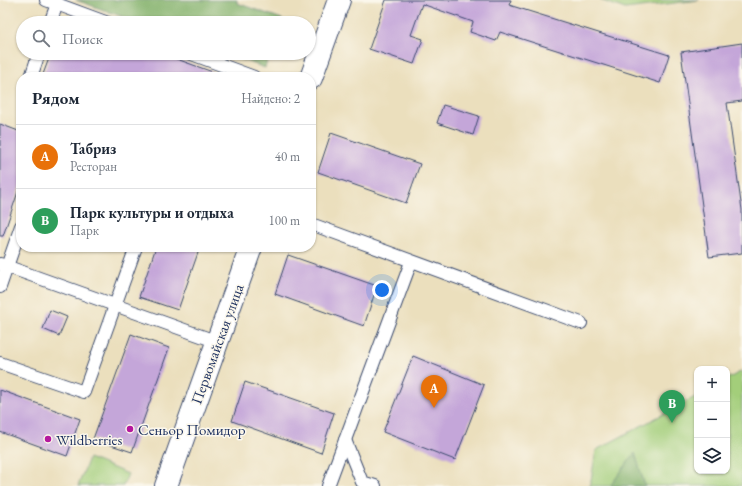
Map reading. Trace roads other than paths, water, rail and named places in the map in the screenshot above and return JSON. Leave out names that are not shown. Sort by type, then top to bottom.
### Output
[{"type":"main road","points":[[313,72],[338,0]]},
{"type":"main road","name":"Первомайская улица","points":[[166,486],[249,252]]},
{"type":"lane","points":[[50,16],[51,2],[89,16]]},
{"type":"lane","points":[[33,72],[37,60]]},
{"type":"lane","points":[[206,60],[234,72]]},
{"type":"lane","points":[[316,226],[580,323]]},
{"type":"lane","points":[[0,287],[3,265],[16,237]]},
{"type":"lane","points":[[0,363],[84,392],[134,252]]},
{"type":"lane","points":[[328,486],[411,262]]},
{"type":"lane","points":[[3,265],[218,342]]},
{"type":"lane","points":[[345,440],[362,482],[374,486]]},
{"type":"place","name":"Табриз","points":[[434,408]]},
{"type":"place","name":"Парк культуры и отдыха","points":[[672,423]]},
{"type":"place","name":"Сеньор Помидор","points":[[130,429]]},
{"type":"place","name":"Wildberries","points":[[48,439]]}]
